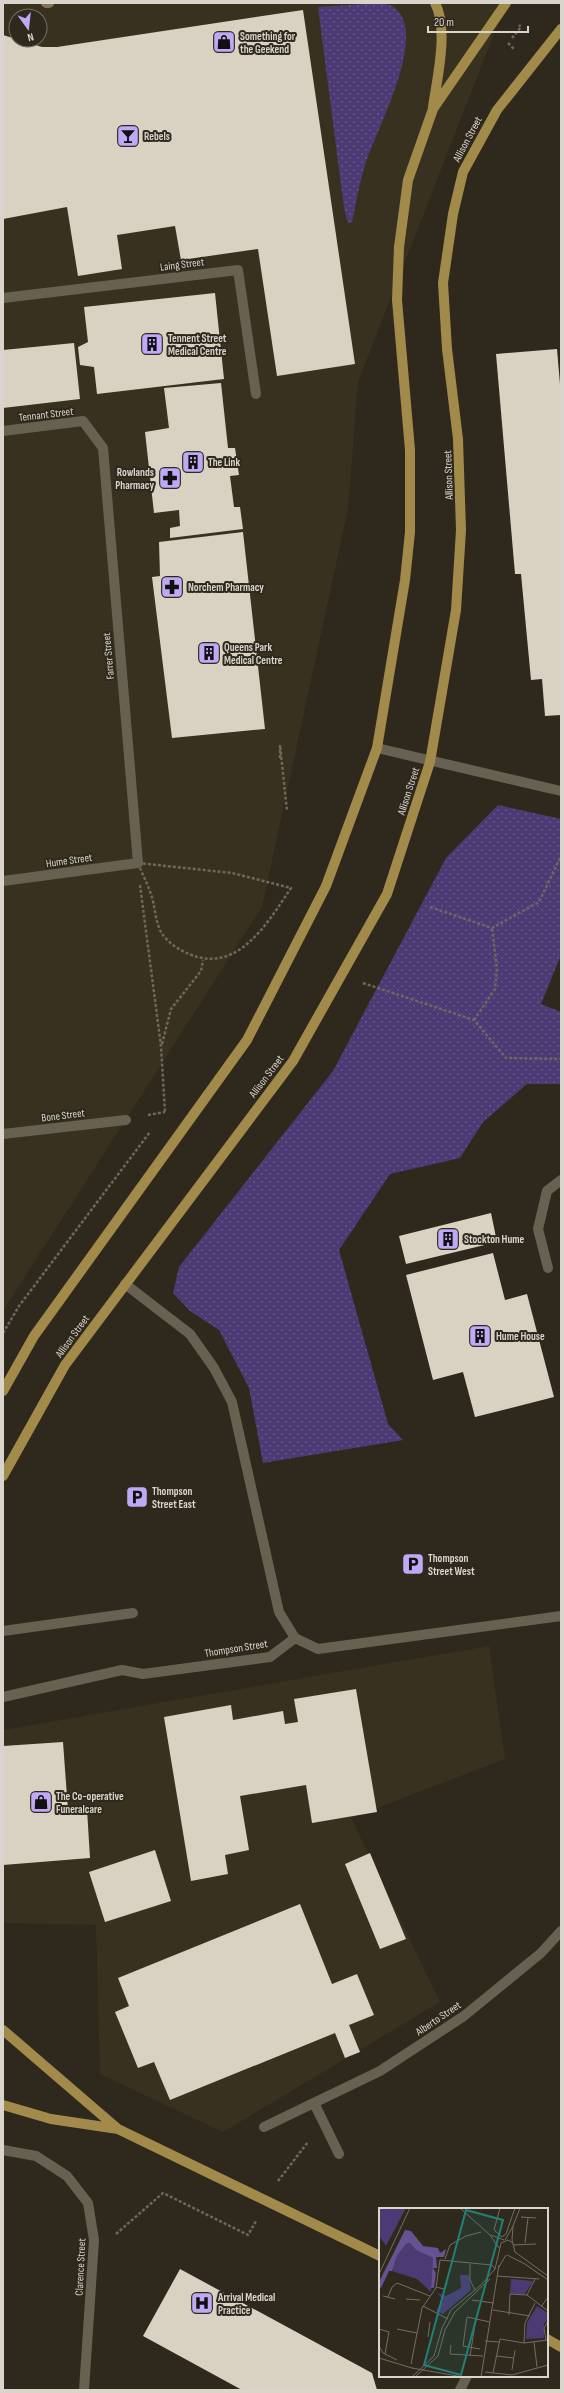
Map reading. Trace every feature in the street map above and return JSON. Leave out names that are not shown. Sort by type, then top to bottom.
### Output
[{"type":"main road","points":[[3,1391],[34,1336],[247,1040],[326,886],[377,748],[405,580],[410,532],[410,450],[397,300],[399,247],[408,180],[433,109],[441,48],[441,25],[435,3]]},
{"type":"main road","points":[[433,109],[503,7]]},
{"type":"main road","name":"Allison Street","points":[[3,1476],[66,1365],[293,1060],[387,894],[430,762],[456,610],[462,530],[458,439],[447,349],[443,283],[453,214],[463,172],[497,110],[561,29]]},
{"type":"main road","points":[[3,2030],[118,2129],[379,2256]]},
{"type":"main road","points":[[3,2105],[51,2119],[118,2129]]},
{"type":"main road","points":[[548,2340],[561,2347]]},
{"type":"street","name":"Laing Street","points":[[3,298],[238,270],[256,394]]},
{"type":"street","name":"Tennant Street","points":[[3,431],[83,421],[103,448]]},
{"type":"street","name":"Farrer Street","points":[[103,448],[138,863]]},
{"type":"street","points":[[377,748],[430,762],[561,791]]},
{"type":"street","name":"Hume Street","points":[[3,881],[138,863]]},
{"type":"street","name":"Bone Street","points":[[3,1134],[126,1120]]},
{"type":"street","points":[[548,1268],[538,1229],[547,1191],[561,1180]]},
{"type":"street","points":[[125,1284],[190,1334],[214,1368],[232,1402],[279,1612],[295,1638],[318,1649],[561,1616]]},
{"type":"street","points":[[3,1630],[133,1613]]},
{"type":"street","name":"Thompson Street","points":[[3,1697],[122,1670],[144,1674],[270,1657],[295,1638]]},
{"type":"street","name":"Alberto Street","points":[[264,2128],[380,2071],[464,2016],[541,1953],[561,1931]]},
{"type":"street","points":[[314,2103],[339,2154]]},
{"type":"street","name":"Clarence Street","points":[[3,2150],[36,2156],[67,2176],[88,2203],[94,2240],[84,2390]]},
{"type":"street","points":[[460,2390],[466,2377]]},
{"type":"path","points":[[503,7],[521,27],[507,44],[534,62]]},
{"type":"path","points":[[280,758],[280,745],[287,810]]},
{"type":"path","points":[[430,907],[492,928],[539,902],[561,856]]},
{"type":"path","points":[[138,863],[232,873],[291,888],[264,927],[245,946],[228,956],[202,960],[179,950],[161,932],[151,894],[138,863]]},
{"type":"path","points":[[474,1020],[495,989],[497,969],[492,928]]},
{"type":"path","points":[[161,1046],[171,1009],[200,971],[202,960]]},
{"type":"path","points":[[340,976],[474,1020],[506,1058],[561,1059]]},
{"type":"shaded area","points":[[3,3],[506,3],[358,382],[348,509],[262,907],[3,1311]]},
{"type":"shaded area","points":[[381,3],[394,7],[404,21],[406,39],[403,61],[388,108],[365,165],[352,222],[348,223],[344,208],[318,7]]},
{"type":"shaded area","points":[[498,805],[561,819],[561,955],[541,1004],[561,1012],[561,1084],[527,1084],[483,1122],[460,1158],[390,1174],[339,1250],[388,1424],[403,1440],[263,1463],[249,1388],[219,1330],[190,1311],[173,1293],[179,1267],[333,1071],[446,858]]},
{"type":"shaded area","points":[[489,1646],[505,1759],[351,1818],[440,2002],[223,2132],[100,2074],[96,1925],[3,1923],[3,1730]]},
{"type":"building","points":[[303,10],[355,364],[277,376],[258,249],[181,260],[175,226],[117,235],[122,269],[78,276],[67,207],[3,219],[3,35],[8,37],[8,48],[57,47]]},
{"type":"building","name":"Tennent Street Medical Centre","points":[[215,293],[224,379],[97,394],[94,367],[80,365],[78,347],[88,342],[84,307]]},
{"type":"building","points":[[74,343],[80,399],[3,408],[3,350]]},
{"type":"building","points":[[557,349],[561,396],[561,715],[545,716],[542,679],[531,680],[521,574],[515,574],[496,354]]},
{"type":"building","name":"The Link","points":[[221,383],[228,448],[235,448],[239,475],[230,476],[234,507],[240,507],[243,529],[170,538],[170,528],[180,526],[179,510],[154,513],[145,432],[169,428],[164,388]]},
{"type":"building","name":"Queens Park Medical Centre","points":[[243,532],[265,729],[172,738],[152,577],[160,576],[159,542]]},
{"type":"building","name":"Stockton Hume","points":[[491,1213],[497,1242],[406,1264],[399,1236]]},
{"type":"building","name":"Hume House","points":[[493,1253],[505,1300],[527,1294],[554,1397],[475,1417],[463,1372],[433,1380],[406,1275]]},
{"type":"building","points":[[356,1689],[377,1812],[312,1823],[306,1785],[240,1796],[249,1850],[225,1855],[228,1874],[191,1881],[164,1717],[231,1705],[233,1720],[283,1711],[285,1724],[298,1722],[294,1699]]},
{"type":"building","points":[[63,1742],[68,1810],[87,1809],[90,1858],[3,1865],[3,1746]]},
{"type":"building","points":[[155,1850],[171,1901],[105,1922],[89,1872]]},
{"type":"building","points":[[370,1853],[406,1939],[380,1949],[345,1864]]},
{"type":"building","points":[[300,1904],[332,1984],[357,1974],[374,2015],[349,2025],[360,2052],[345,2058],[335,2033],[170,2100],[154,2062],[138,2068],[115,2012],[129,2006],[118,1978]]},
{"type":"building","name":"Arrival Medical Practice","points":[[180,2269],[372,2373],[377,2390],[242,2390],[143,2336]]},
{"type":"place","name":"Something for the Geekend","points":[[224,42]]},
{"type":"place","name":"Rebels","points":[[128,136]]},
{"type":"place","name":"Tennent Street Medical Centre","points":[[152,344]]},
{"type":"place","name":"The Link","points":[[193,462]]},
{"type":"place","name":"Rowlands Pharmacy","points":[[170,478]]},
{"type":"place","name":"Norchem Pharmacy","points":[[172,587]]},
{"type":"place","name":"Queens Park Medical Centre","points":[[209,653]]},
{"type":"place","name":"Stockton Hume","points":[[448,1239]]},
{"type":"place","name":"Hume House","points":[[480,1336]]},
{"type":"place","name":"Thompson Street East","points":[[137,1497]]},
{"type":"place","name":"Thompson Street West","points":[[413,1564]]},
{"type":"place","name":"The Co-operative Funeralcare","points":[[41,1802]]},
{"type":"place","name":"Arrival Medical Practice","points":[[202,2303]]}]
